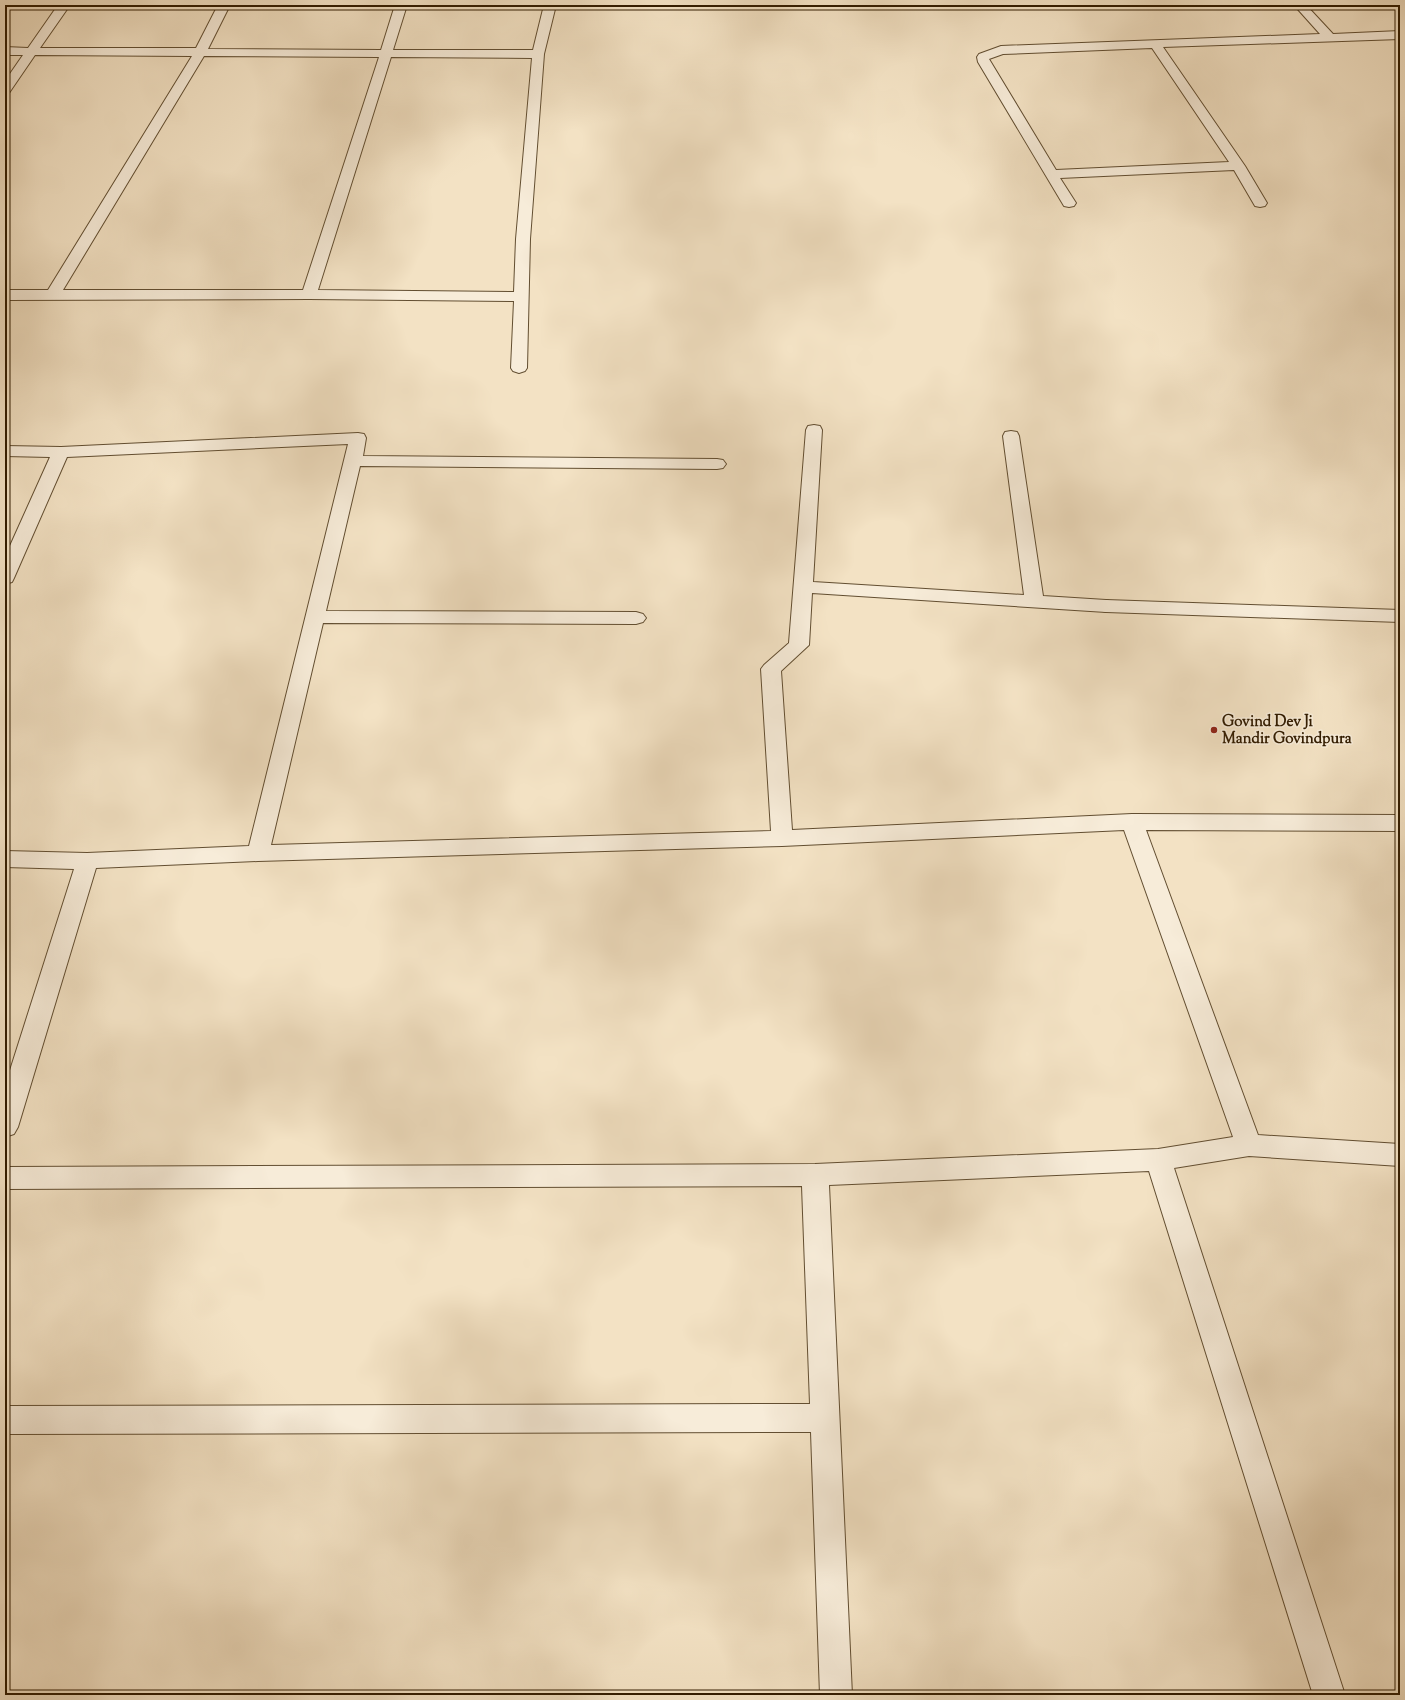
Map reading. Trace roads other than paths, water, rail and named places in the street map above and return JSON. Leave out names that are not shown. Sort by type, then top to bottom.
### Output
[{"type":"street","points":[[5,90],[64,5]]},
{"type":"street","points":[[53,295],[200,52],[224,5]]},
{"type":"street","points":[[309,294],[387,53],[401,5]]},
{"type":"street","points":[[518,368],[523,239],[538,54],[550,5]]},
{"type":"street","points":[[1300,5],[1329,37]]},
{"type":"street","points":[[1069,203],[984,62],[983,57],[1001,50],[1400,35]]},
{"type":"street","points":[[1155,44],[1238,166],[1260,202]]},
{"type":"street","points":[[5,51],[538,54]]},
{"type":"street","points":[[1051,174],[1238,166]]},
{"type":"street","points":[[5,295],[309,294],[521,297]]},
{"type":"street","points":[[782,838],[771,669],[799,645],[814,430]]},
{"type":"street","points":[[1011,436],[1034,602]]},
{"type":"street","points":[[5,451],[61,452],[358,438],[258,853]]},
{"type":"street","points":[[5,578],[61,452]]},
{"type":"street","points":[[353,461],[717,464]]},
{"type":"street","points":[[803,587],[1106,606],[1400,616]]},
{"type":"street","points":[[315,617],[636,618]]},
{"type":"street","points":[[1132,822],[1249,1145]]},
{"type":"street","points":[[5,859],[87,861],[258,853],[782,838],[1132,822],[1400,823]]},
{"type":"street","points":[[5,1127],[87,861]]},
{"type":"street","points":[[5,1178],[815,1175],[1158,1160],[1249,1145],[1400,1155]]},
{"type":"street","points":[[1158,1160],[1330,1695]]},
{"type":"street","points":[[815,1175],[836,1695]]},
{"type":"street","points":[[5,1420],[824,1418]]},
{"type":"place","name":"Govind Dev Ji Mandir Govindpura","points":[[1214,730]]}]
